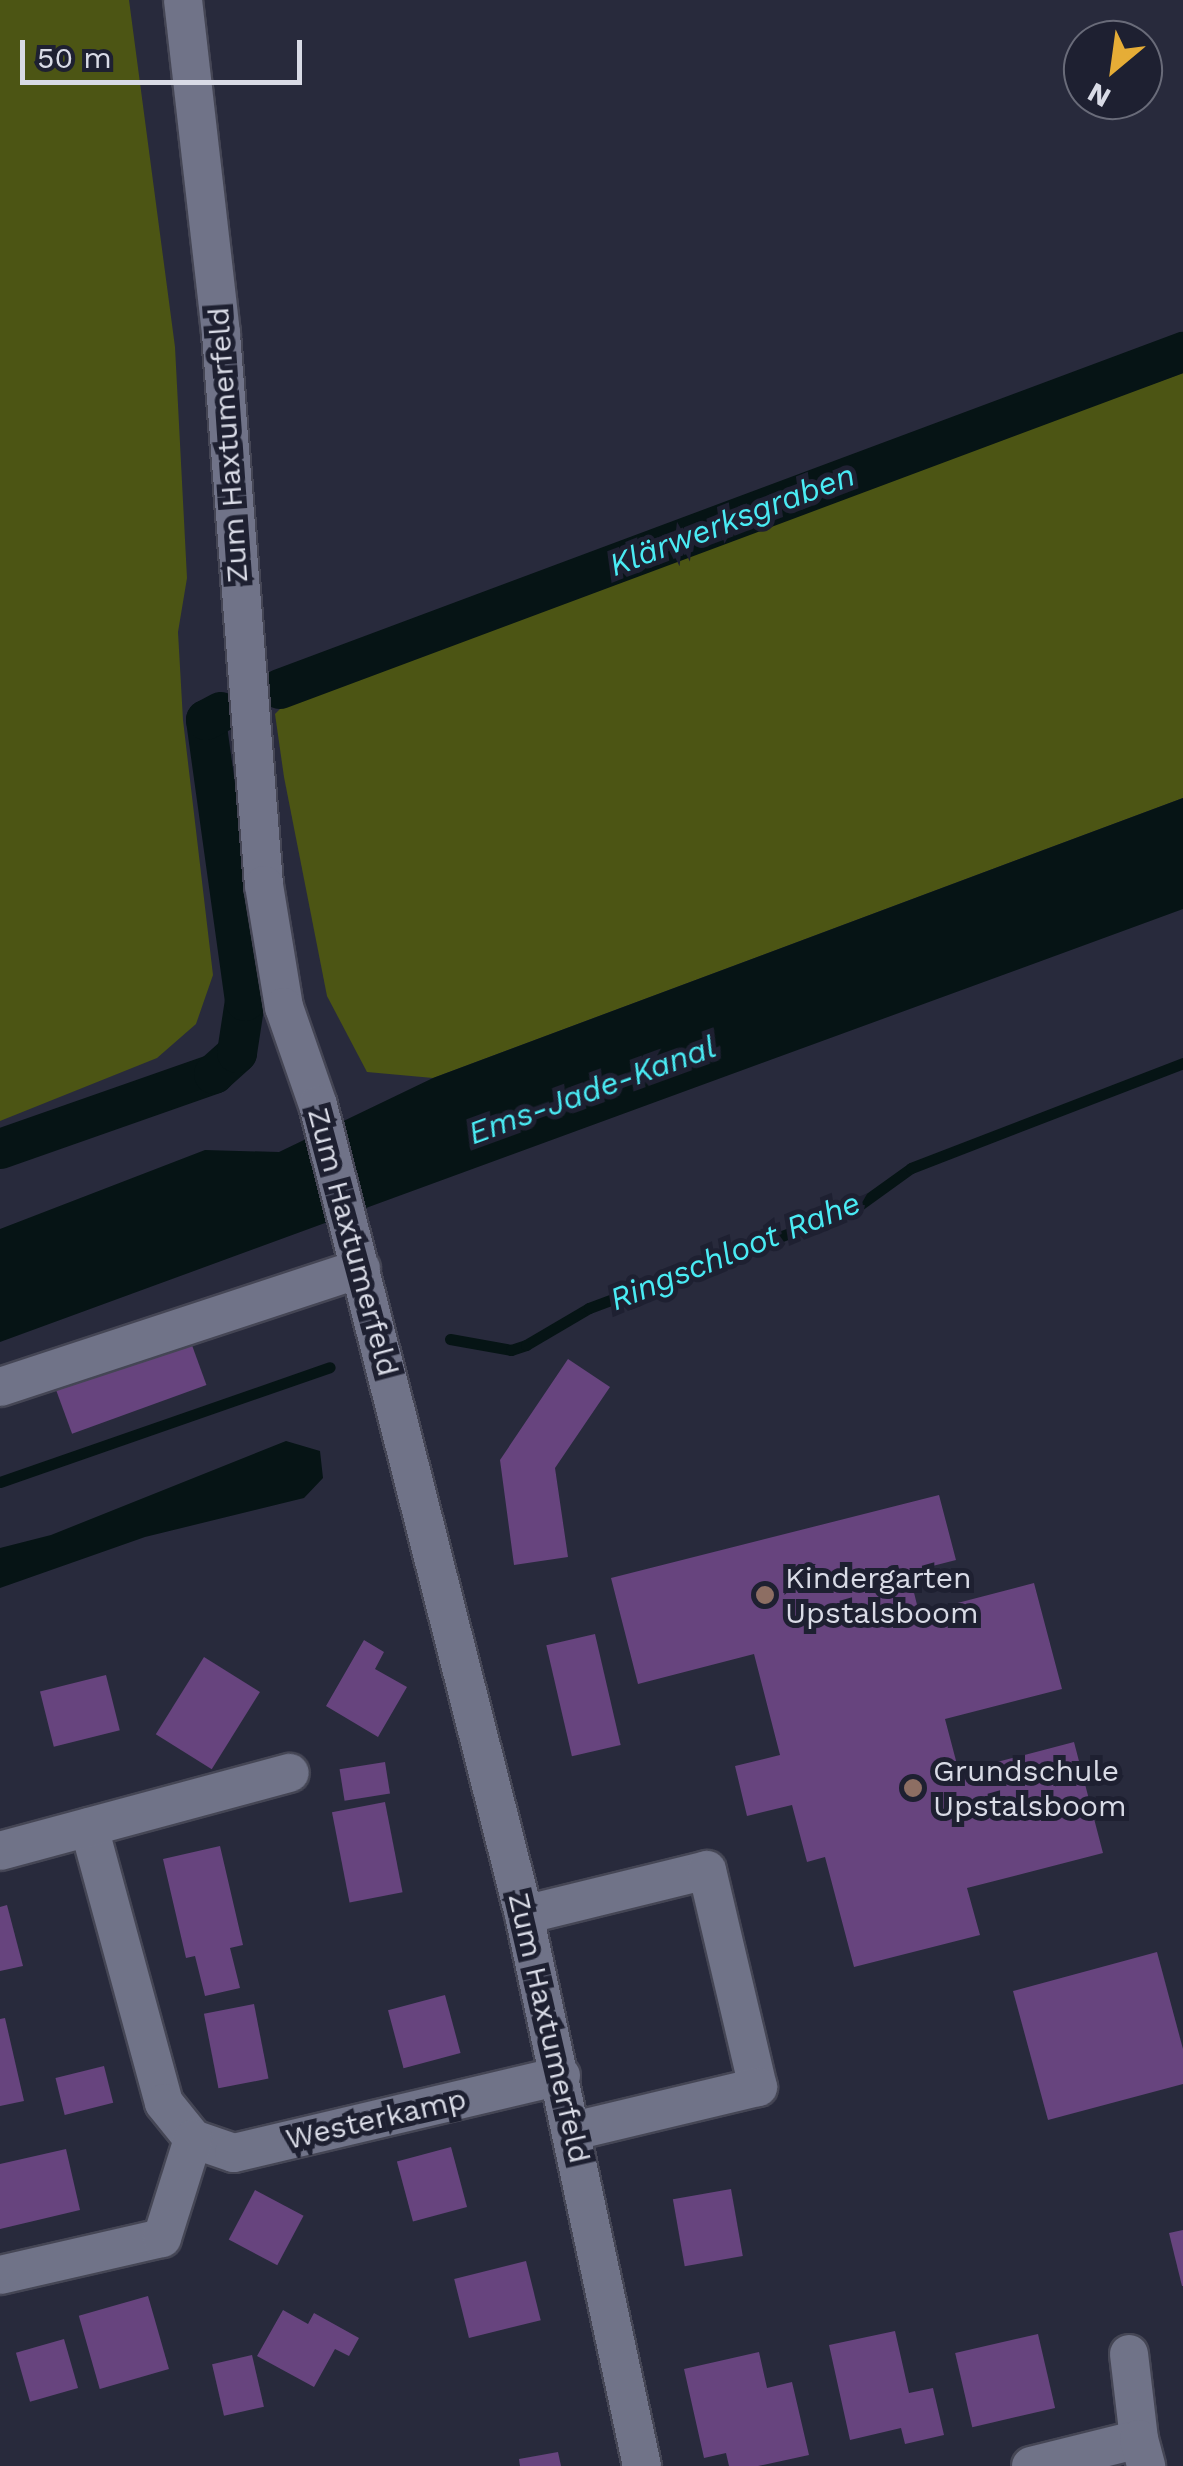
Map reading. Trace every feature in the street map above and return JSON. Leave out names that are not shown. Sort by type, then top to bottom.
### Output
[{"type":"street","name":"Zum Haxtumerfeld","points":[[183,0],[221,334],[264,885],[284,1008],[318,1105],[524,1916],[573,2130],[642,2466]]},
{"type":"street","points":[[0,1387],[361,1268]]},
{"type":"street","points":[[0,1851],[290,1773]]},
{"type":"street","points":[[0,2275],[162,2238],[193,2138],[164,2103],[89,1827]]},
{"type":"street","points":[[524,1916],[707,1870],[758,2087],[573,2130]]},
{"type":"street","name":"Westerkamp","points":[[193,2138],[234,2153],[561,2076]]},
{"type":"street","points":[[1031,2466],[1142,2453],[1130,2354]]},
{"type":"green space","points":[[0,0],[129,0],[175,347],[187,578],[178,632],[183,720],[213,975],[196,1024],[157,1058],[0,1121]]},
{"type":"green space","points":[[1183,373],[1183,798],[433,1078],[367,1072],[327,996],[275,714],[293,696]]},
{"type":"water","name":"Ems-Jade-Kanal","points":[[1183,798],[1183,909],[0,1342],[0,1229],[205,1150],[279,1152],[433,1078]]},
{"type":"water","points":[[286,1441],[320,1451],[323,1478],[304,1498],[145,1537],[0,1588],[0,1548],[51,1535]]},
{"type":"building","points":[[189,1337],[206,1385],[72,1434],[55,1386]]},
{"type":"building","points":[[568,1359],[610,1387],[555,1468],[568,1557],[514,1565],[500,1460]]},
{"type":"building","name":"Grundschule Upstalsboom","points":[[939,1495],[956,1560],[909,1572],[919,1613],[1034,1583],[1062,1689],[945,1719],[959,1772],[1074,1742],[1103,1853],[967,1888],[980,1935],[854,1967],[825,1857],[807,1862],[792,1805],[747,1816],[735,1766],[780,1755],[754,1654],[638,1684],[611,1578]]},
{"type":"building","points":[[595,1634],[621,1745],[572,1756],[546,1645]]},
{"type":"building","points":[[364,1640],[384,1652],[375,1669],[407,1687],[378,1737],[326,1706]]},
{"type":"building","points":[[204,1657],[260,1692],[212,1769],[156,1734]]},
{"type":"building","points":[[106,1675],[120,1730],[54,1747],[40,1691]]},
{"type":"building","points":[[385,1762],[390,1794],[345,1801],[340,1769]]},
{"type":"building","points":[[385,1802],[403,1892],[350,1903],[332,1812]]},
{"type":"building","points":[[220,1846],[243,1945],[230,1948],[240,1988],[205,1996],[195,1956],[186,1958],[163,1859]]},
{"type":"building","points":[[7,1905],[23,1966],[0,1971],[0,1907]]},
{"type":"building","points":[[1157,1952],[1183,2049],[1183,2084],[1048,2120],[1013,1991]]},
{"type":"building","points":[[445,1995],[461,2053],[404,2068],[388,2010]]},
{"type":"building","points":[[254,2004],[269,2079],[218,2088],[204,2014]]},
{"type":"building","points":[[5,2018],[24,2101],[0,2106],[0,2019]]},
{"type":"building","points":[[104,2066],[113,2103],[65,2115],[55,2078]]},
{"type":"building","points":[[451,2147],[467,2207],[413,2221],[397,2161]]},
{"type":"building","points":[[66,2149],[80,2210],[0,2229],[0,2164]]},
{"type":"building","points":[[731,2189],[743,2256],[685,2266],[673,2199]]},
{"type":"building","points":[[255,2190],[304,2216],[277,2265],[229,2239]]},
{"type":"building","points":[[1183,2230],[1183,2286],[1182,2286],[1169,2233]]},
{"type":"building","points":[[526,2261],[541,2320],[469,2338],[454,2279]]},
{"type":"building","points":[[148,2296],[169,2369],[100,2389],[79,2316]]},
{"type":"building","points":[[283,2310],[308,2324],[314,2313],[359,2338],[349,2356],[335,2349],[314,2387],[257,2356]]},
{"type":"building","points":[[895,2331],[909,2393],[933,2388],[944,2435],[905,2444],[901,2428],[850,2440],[829,2345]]},
{"type":"building","points":[[1038,2334],[1055,2408],[972,2427],[955,2353]]},
{"type":"building","points":[[64,2339],[78,2388],[30,2402],[16,2353]]},
{"type":"building","points":[[759,2352],[767,2388],[792,2382],[809,2455],[758,2466],[729,2466],[726,2453],[704,2458],[684,2369]]},
{"type":"building","points":[[252,2355],[264,2407],[224,2416],[212,2364]]},
{"type":"building","points":[[558,2452],[561,2466],[520,2466],[519,2459]]},
{"type":"waterway","name":"Klärwerksgraben","points":[[280,689],[1183,352]]},
{"type":"waterway","name":"Klärwerksgraben","points":[[0,1149],[214,1074],[237,1053],[245,1001],[206,720],[221,712]]},
{"type":"waterway","name":"Ringschloot Rahe","points":[[450,1339],[511,1350],[526,1345],[589,1308],[854,1209],[911,1168],[1183,1063]]},
{"type":"waterway","points":[[0,1482],[330,1367]]},
{"type":"place","name":"Kindergarten Upstalsboom","points":[[765,1595]]},
{"type":"place","name":"Grundschule Upstalsboom","points":[[913,1788]]}]
